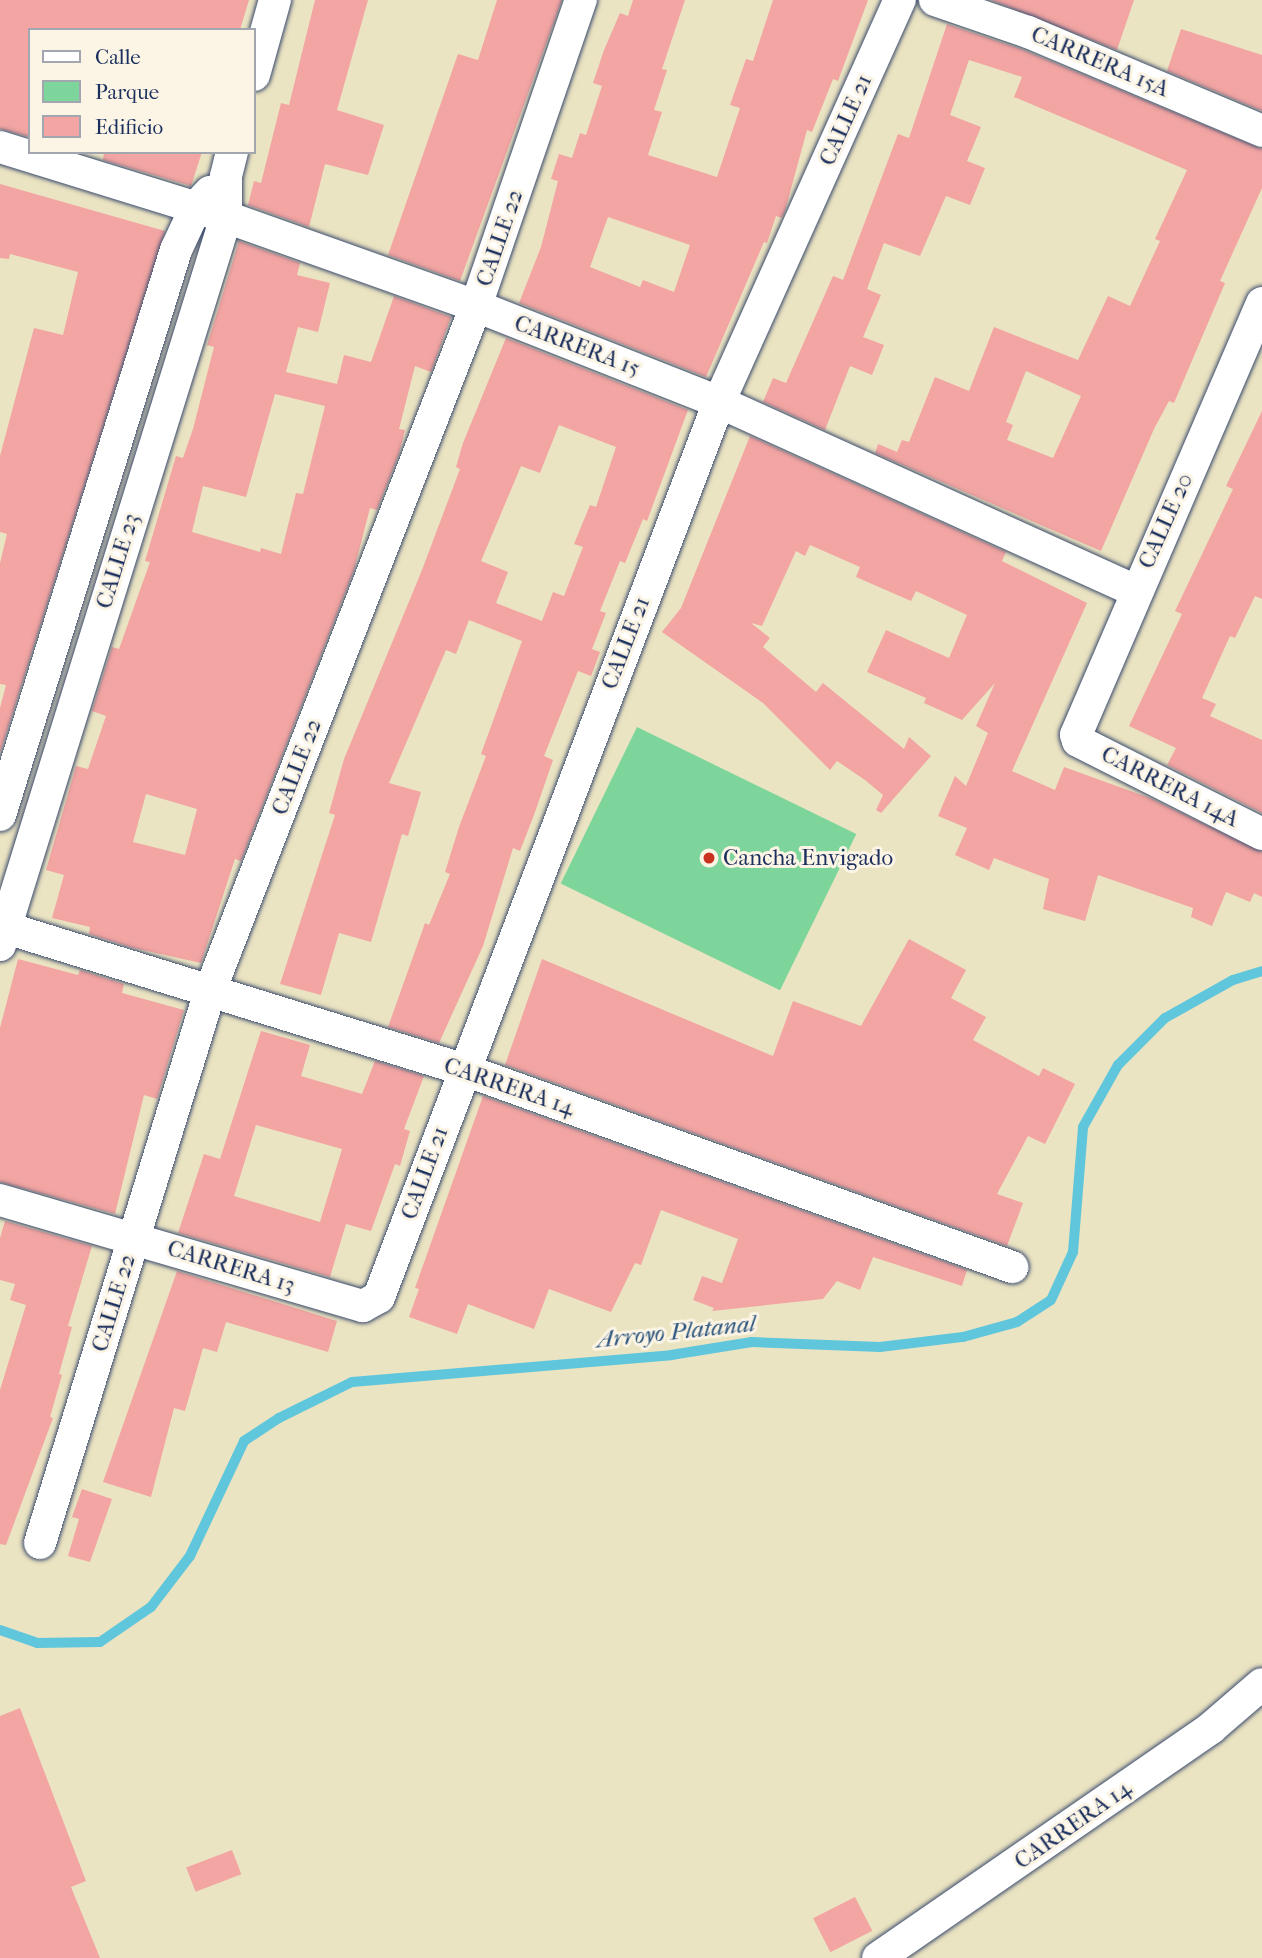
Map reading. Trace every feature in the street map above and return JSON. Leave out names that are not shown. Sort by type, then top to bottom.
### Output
[{"type":"street","points":[[256,68],[275,0]]},
{"type":"street","name":"CALLE 22","points":[[40,1543],[210,991],[476,306],[581,0]]},
{"type":"street","name":"CALLE 21","points":[[379,1297],[462,1069],[719,402],[900,0]]},
{"type":"street","name":"CARRERA 15A","points":[[935,0],[1028,32],[1262,131]]},
{"type":"street","name":"CARRERA 15","points":[[0,147],[226,217],[476,306],[719,402],[1135,591]]},
{"type":"street","name":"CALLE 23","points":[[0,815],[176,250],[196,207],[229,164]]},
{"type":"street","name":"CALLE 23","points":[[2,933],[226,217],[229,164]]},
{"type":"street","name":"CALLE 20","points":[[1078,741],[1076,735],[1135,591],[1262,303]]},
{"type":"street","name":"CARRERA 14A","points":[[1078,741],[1262,834]]},
{"type":"street","name":"CARRERA 14","points":[[2,933],[210,991],[462,1069],[1013,1267]]},
{"type":"street","name":"CARRERA 13","points":[[0,1200],[363,1306],[379,1297]]},
{"type":"street","name":"CARRERA 14","points":[[878,1958],[1211,1728],[1262,1684]]},
{"type":"green space","name":"Cancha Envigado","points":[[637,727],[856,834],[780,990],[561,883]]},
{"type":"building","points":[[0,0],[249,0],[241,28],[28,28],[28,136],[0,129]]},
{"type":"building","points":[[315,0],[368,0],[337,110],[384,125],[368,175],[325,164],[309,227],[248,205],[254,181],[261,183],[281,103],[289,105]]},
{"type":"building","points":[[497,0],[562,0],[460,281],[388,255],[458,54],[478,60]]},
{"type":"building","points":[[633,0],[685,0],[662,69],[667,70],[654,110],[662,112],[648,155],[717,177],[740,108],[730,105],[746,59],[753,61],[773,0],[868,0],[838,81],[833,79],[812,132],[807,130],[782,218],[776,216],[767,243],[764,242],[706,377],[519,303],[541,247],[558,181],[551,179],[559,154],[572,158],[580,133],[586,135],[602,86],[593,83],[604,50],[620,13],[628,16]],"holes":[[[608,217],[690,245],[674,292],[643,280],[640,287],[590,267]]]},
{"type":"building","points":[[991,0],[1134,0],[1117,50]]},
{"type":"building","points":[[947,24],[1021,49],[1262,149],[1262,188],[1220,281],[1225,283],[1174,403],[1169,401],[1154,429],[1101,551],[875,453],[878,444],[897,452],[902,440],[909,442],[935,377],[969,391],[994,327],[1078,360],[1108,296],[1130,306],[1160,241],[1155,239],[1187,170],[1014,97],[1022,77],[969,60],[950,115],[981,127],[967,161],[985,168],[970,205],[946,196],[920,256],[884,243],[867,289],[881,295],[863,337],[884,345],[872,375],[850,366],[825,430],[763,402],[773,378],[786,383],[833,276],[843,280],[898,134],[909,138]],"holes":[[[1026,371],[1081,396],[1053,458],[1007,440],[1013,425],[1006,422]]]},
{"type":"building","points":[[1181,29],[1262,55],[1262,111],[1167,71]]},
{"type":"building","points":[[104,154],[201,154],[191,186],[103,160]]},
{"type":"building","points":[[0,184],[165,231],[0,753],[0,708],[6,685],[0,684],[0,563],[7,534],[0,532],[0,456],[34,328],[63,335],[78,272],[10,254],[9,259],[0,258]]},
{"type":"building","points":[[239,241],[300,263],[297,275],[330,283],[318,332],[298,327],[286,372],[337,384],[344,355],[371,362],[394,296],[451,317],[431,372],[415,366],[399,429],[405,430],[399,454],[377,510],[370,508],[354,570],[241,861],[235,859],[201,963],[133,948],[89,934],[90,927],[52,918],[64,875],[46,870],[76,766],[88,769],[106,716],[92,711],[112,647],[119,649],[150,562],[145,561],[176,456],[183,458],[193,429],[214,347],[207,345]],"holes":[[[275,394],[325,406],[303,494],[296,493],[281,554],[261,548],[260,552],[192,532],[203,486],[246,497]],[[146,794],[197,809],[185,855],[133,842]]]},
{"type":"building","points":[[506,338],[688,410],[647,521],[643,519],[625,563],[620,561],[600,611],[606,613],[592,649],[600,652],[591,676],[578,671],[544,756],[553,760],[534,815],[520,851],[513,848],[483,946],[439,1043],[388,1027],[425,923],[429,925],[450,874],[445,872],[486,756],[481,754],[522,641],[469,620],[456,654],[446,650],[389,783],[421,792],[408,836],[402,834],[371,942],[339,933],[321,995],[280,984],[335,815],[329,813],[344,759],[422,570],[460,469],[456,467],[463,443]],"holes":[[[559,425],[616,447],[596,507],[590,505],[574,544],[583,547],[564,596],[553,592],[542,621],[496,603],[508,572],[481,561],[521,466],[540,473]]]},
{"type":"building","points":[[1262,411],[1262,599],[1255,596],[1235,638],[1230,636],[1202,698],[1216,704],[1210,716],[1262,740],[1262,813],[1167,765],[1176,748],[1129,726],[1182,614],[1175,611],[1233,489],[1226,486]]},
{"type":"building","points":[[750,436],[1006,552],[1002,561],[1087,603],[1012,771],[1055,790],[1064,767],[1150,798],[1262,852],[1262,897],[1254,893],[1250,902],[1226,892],[1212,926],[1191,917],[1193,908],[1098,875],[1085,921],[1043,909],[1049,879],[994,858],[989,870],[955,855],[967,828],[938,816],[955,776],[966,786],[988,733],[976,726],[995,683],[962,720],[924,703],[926,698],[867,672],[886,630],[949,658],[967,615],[916,591],[911,601],[856,577],[860,567],[810,545],[805,556],[796,551],[762,626],[751,623],[770,638],[763,647],[816,692],[823,683],[904,749],[909,737],[931,756],[881,813],[876,810],[883,795],[865,780],[837,761],[830,770],[763,703],[662,632],[681,608]]},
{"type":"building","points":[[909,939],[966,970],[951,998],[986,1017],[973,1040],[1039,1076],[1043,1068],[1075,1084],[1045,1144],[1028,1136],[997,1194],[1023,1203],[1007,1246],[505,1065],[542,959],[773,1056],[793,1001],[861,1026]]},
{"type":"building","points":[[18,959],[78,975],[80,970],[124,984],[122,993],[184,1010],[157,1099],[144,1095],[115,1214],[0,1182],[0,1028]]},
{"type":"building","points":[[261,1031],[310,1045],[301,1076],[362,1094],[375,1061],[424,1076],[404,1129],[410,1131],[400,1166],[395,1164],[371,1231],[346,1224],[330,1277],[178,1233],[204,1154],[220,1159]],"holes":[[[256,1125],[342,1149],[320,1222],[234,1196]]]},
{"type":"building","points":[[483,1096],[967,1270],[962,1286],[873,1257],[860,1290],[837,1281],[823,1299],[712,1311],[714,1308],[693,1300],[702,1276],[722,1283],[738,1239],[661,1210],[641,1265],[635,1263],[611,1312],[549,1289],[534,1329],[468,1304],[457,1334],[409,1317],[419,1289],[415,1288]]},
{"type":"building","points":[[5,1221],[92,1246],[68,1326],[72,1327],[50,1417],[53,1418],[6,1545],[0,1544],[0,1390],[26,1305],[10,1300],[15,1284],[0,1280],[0,1238]]},
{"type":"building","points":[[177,1271],[337,1321],[328,1352],[226,1322],[217,1352],[203,1348],[185,1411],[174,1408],[151,1497],[103,1482]]},
{"type":"building","points":[[82,1489],[112,1499],[90,1562],[68,1556],[79,1519],[72,1517]]},
{"type":"building","points":[[20,1708],[86,1881],[71,1887],[100,1958],[0,1958],[0,1716]]},
{"type":"building","points":[[232,1850],[241,1874],[196,1892],[186,1868]]},
{"type":"building","points":[[855,1897],[872,1931],[830,1952],[813,1918]]},
{"type":"waterway","name":"Arroyo Platanal","points":[[0,1630],[37,1643],[100,1642],[151,1607],[190,1556],[244,1441],[279,1418],[352,1382],[671,1355],[752,1342],[880,1347],[963,1337],[1017,1322],[1051,1300],[1073,1252],[1083,1127],[1118,1065],[1165,1018],[1233,980],[1262,971]]},
{"type":"place","name":"Cancha Envigado","points":[[709,858]]}]
